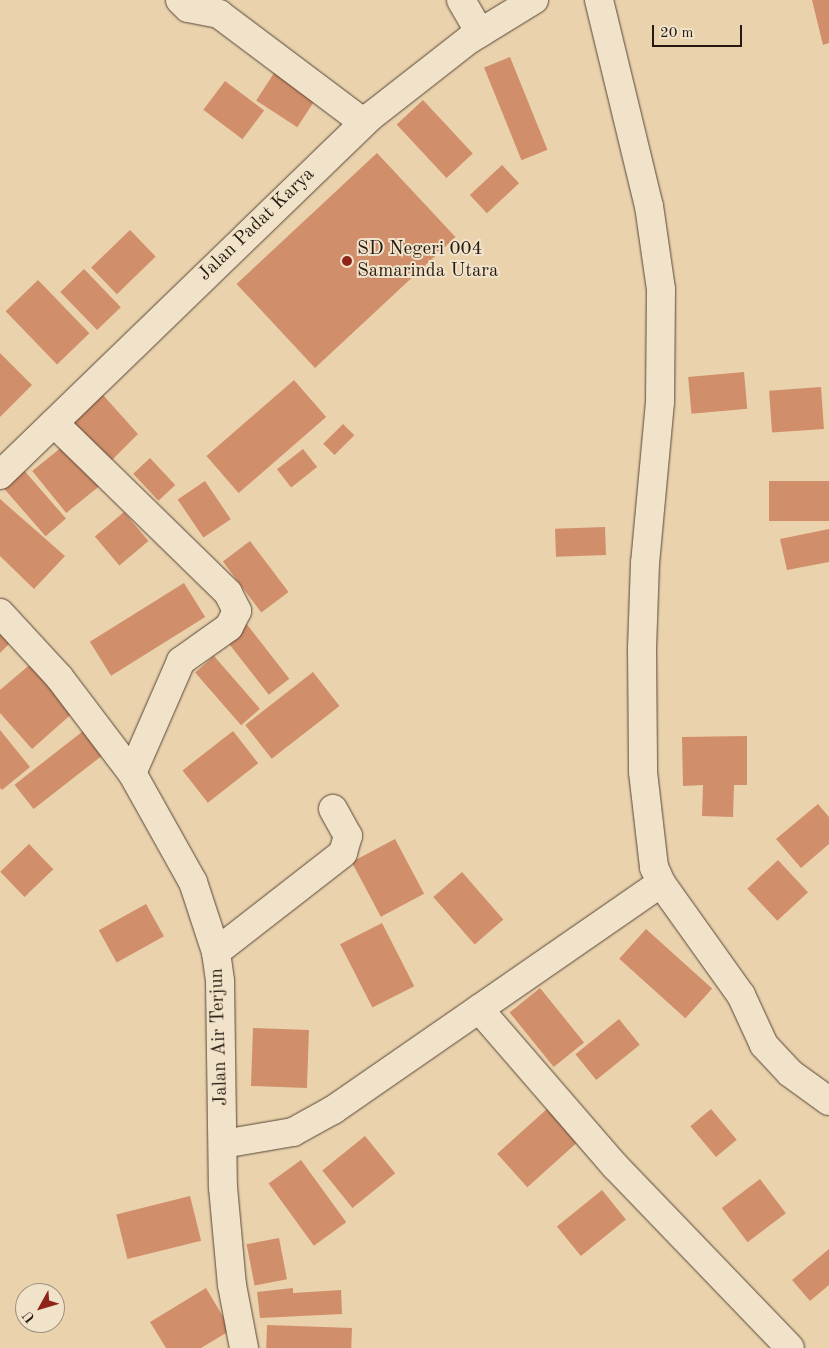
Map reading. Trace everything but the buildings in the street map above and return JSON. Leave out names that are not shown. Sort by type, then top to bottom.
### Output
[{"type":"street","points":[[180,0],[188,8],[219,14],[364,123]]},
{"type":"street","points":[[461,0],[480,33]]},
{"type":"street","name":"Jalan Padat Karya","points":[[0,475],[364,123],[480,33],[534,0]]},
{"type":"street","points":[[600,0],[658,250],[660,402],[645,563],[642,724],[649,842],[661,883],[726,971],[764,1045],[790,1073],[829,1101]]},
{"type":"street","points":[[54,423],[228,593],[237,611],[229,627],[181,661],[132,773]]},
{"type":"street","name":"Jalan Air Terjun","points":[[0,613],[59,677],[132,773],[193,882],[216,952],[220,981],[223,1144],[232,1276],[244,1348]]},
{"type":"street","points":[[216,952],[343,853],[348,836],[333,809]]},
{"type":"street","points":[[223,1144],[270,1138],[307,1125],[661,883]]},
{"type":"street","points":[[479,1009],[616,1166],[790,1348]]},
{"type":"place","name":"SD Negeri 004 Samarinda Utara","points":[[347,261]]}]
